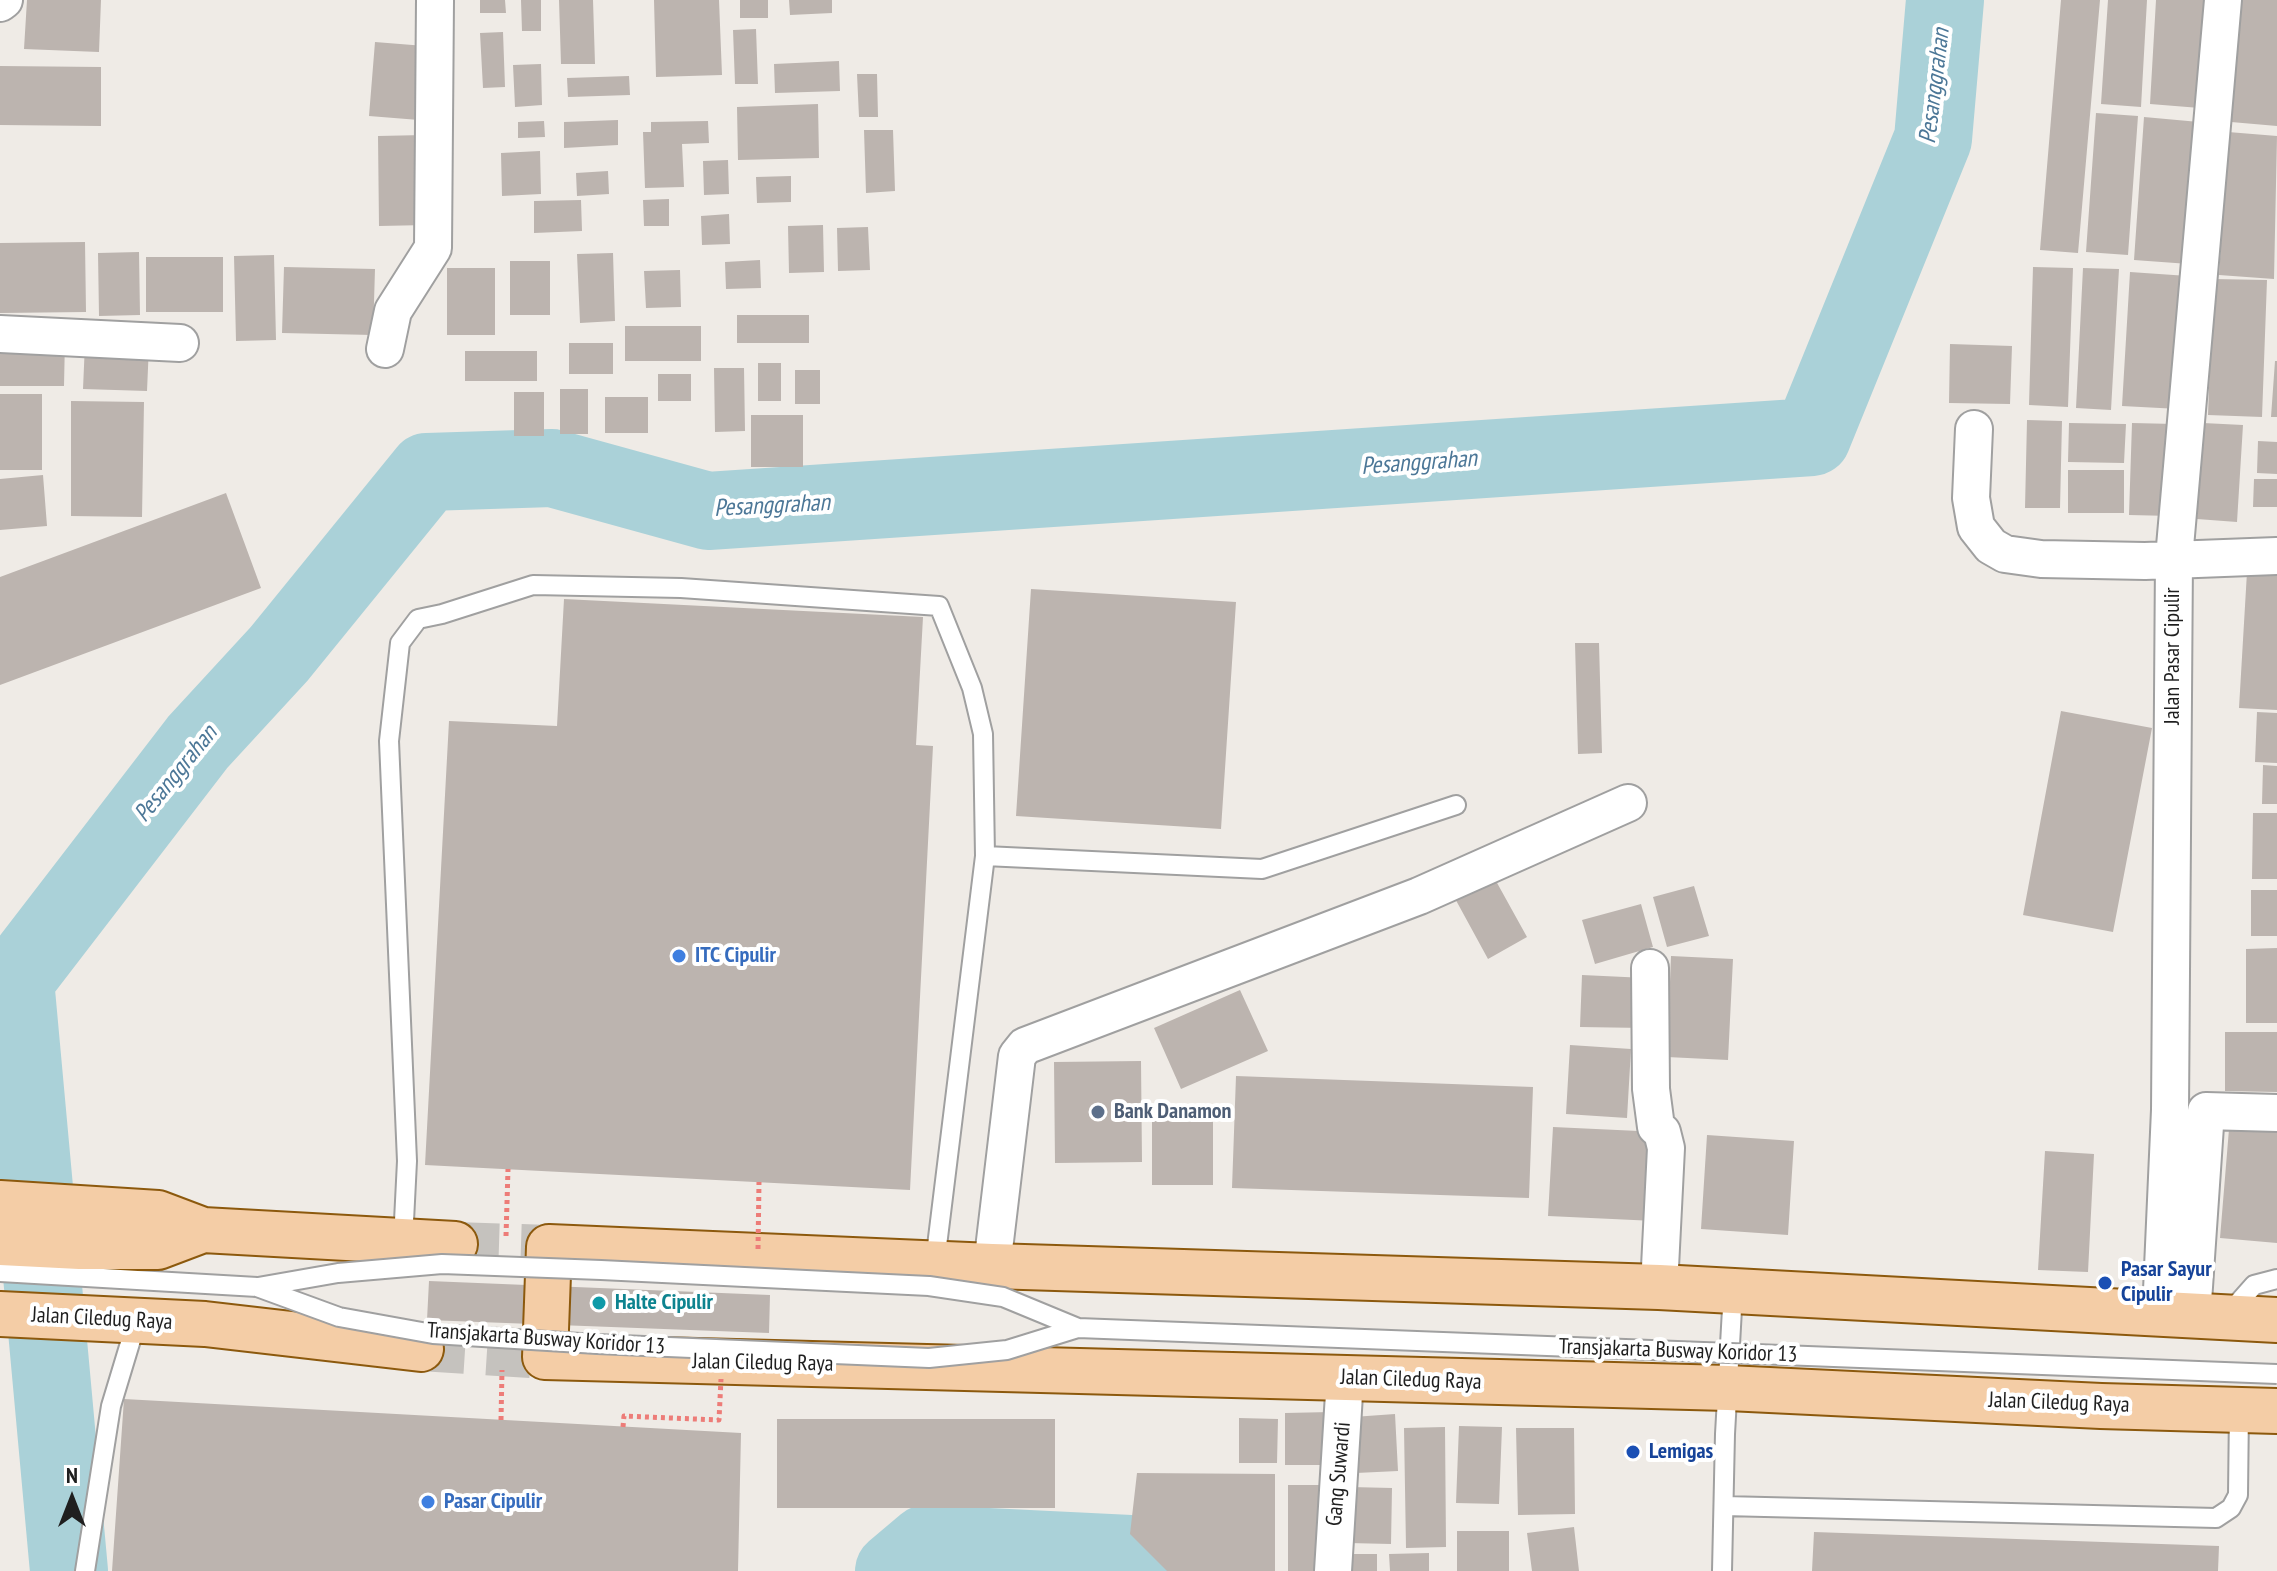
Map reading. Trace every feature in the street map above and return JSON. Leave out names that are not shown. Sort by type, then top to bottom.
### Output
[{"type":"main road","points":[[0,1203],[158,1247],[203,1230],[455,1244]]},
{"type":"main road","points":[[0,1243],[81,1227]]},
{"type":"main road","name":"Jalan Ciledug Raya","points":[[935,1262],[549,1247],[545,1357],[1728,1388],[2101,1406],[2258,1410]]},
{"type":"main road","points":[[935,1262],[1659,1287],[2277,1320]]},
{"type":"main road","name":"Jalan Ciledug Raya","points":[[0,1293],[205,1324],[421,1349]]},
{"type":"main road","name":"Jalan Ciledug Raya","points":[[0,1314],[82,1307],[137,1320],[205,1324]]},
{"type":"street","points":[[385,349],[393,311],[433,248],[435,0]]},
{"type":"street","name":"Jalan Pasar Cipulir","points":[[2193,1316],[2170,1110],[2174,558],[2223,0]]},
{"type":"street","points":[[0,334],[180,343]]},
{"type":"street","points":[[1974,429],[1971,498],[1976,527],[1991,546],[2005,554],[2041,559],[2145,561],[2277,556]]},
{"type":"street","points":[[992,1266],[1017,1056],[1025,1046],[1419,896],[1628,803]]},
{"type":"street","points":[[1650,968],[1651,1089],[1656,1127],[1662,1132],[1666,1148],[1659,1287]]},
{"type":"street","points":[[2170,1110],[2277,1113]]},
{"type":"street","points":[[2193,1316],[2206,1111]]},
{"type":"street","name":"Gang Suwardi","points":[[1333,1571],[1345,1378]]},
{"type":"lane","points":[[403,1242],[407,1161],[389,741],[400,643],[418,619],[533,585],[681,588],[939,606],[972,688],[983,734],[985,856],[935,1262]]},
{"type":"lane","points":[[985,856],[1262,869],[1456,805]]},
{"type":"lane","name":"Transjakarta Busway Koridor 13","points":[[0,1272],[257,1287],[338,1273],[442,1264],[929,1286],[1003,1297],[1078,1328]]},
{"type":"lane","points":[[2193,1316],[2254,1285],[2277,1279]]},
{"type":"lane","name":"Transjakarta Busway Koridor 13","points":[[257,1287],[339,1317],[433,1334],[597,1344],[929,1358],[1007,1350],[1078,1328],[2277,1374]]},
{"type":"lane","points":[[1722,1571],[1733,1291]]},
{"type":"lane","points":[[85,1571],[111,1406],[137,1320]]},
{"type":"lane","points":[[1724,1506],[2216,1518],[2231,1508],[2238,1495],[2258,1410]]},
{"type":"building","points":[[27,0],[101,0],[99,52],[24,49]]},
{"type":"building","points":[[480,0],[505,0],[506,13],[480,13]]},
{"type":"building","points":[[521,0],[541,0],[541,31],[522,31]]},
{"type":"building","points":[[559,0],[593,0],[595,64],[561,64]]},
{"type":"building","points":[[654,0],[719,0],[722,75],[656,77]]},
{"type":"building","points":[[740,0],[768,0],[768,18],[740,18]]},
{"type":"building","points":[[789,0],[832,0],[832,13],[790,15]]},
{"type":"building","points":[[2061,0],[2100,0],[2078,253],[2040,250]]},
{"type":"building","points":[[2108,0],[2147,0],[2141,107],[2101,104]]},
{"type":"building","points":[[2156,0],[2207,0],[2200,108],[2150,104]]},
{"type":"building","points":[[2241,0],[2277,0],[2277,126],[2231,122]]},
{"type":"building","points":[[756,29],[758,84],[735,84],[733,30]]},
{"type":"building","points":[[503,32],[505,87],[483,88],[480,33]]},
{"type":"building","points":[[375,42],[425,46],[419,120],[369,116]]},
{"type":"building","points":[[839,61],[840,91],[775,93],[774,64]]},
{"type":"building","points":[[541,64],[542,105],[515,107],[513,65]]},
{"type":"building","points":[[0,66],[101,67],[101,126],[0,125]]},
{"type":"building","points":[[857,74],[877,74],[878,117],[859,117]]},
{"type":"building","points":[[629,76],[630,95],[568,97],[567,78]]},
{"type":"building","points":[[818,104],[819,158],[738,160],[737,107]]},
{"type":"building","points":[[2096,113],[2138,116],[2128,255],[2086,252]]},
{"type":"building","points":[[2144,117],[2199,122],[2189,264],[2134,260]]},
{"type":"building","points":[[618,120],[618,145],[564,148],[564,122]]},
{"type":"building","points":[[544,121],[545,137],[518,138],[518,122]]},
{"type":"building","points":[[708,121],[709,143],[682,144],[684,187],[645,188],[643,132],[651,132],[651,122]]},
{"type":"building","points":[[864,130],[893,130],[895,191],[866,193]]},
{"type":"building","points":[[2228,132],[2277,136],[2274,279],[2219,275]]},
{"type":"building","points":[[424,135],[427,225],[379,226],[378,136]]},
{"type":"building","points":[[540,151],[541,194],[502,196],[501,153]]},
{"type":"building","points":[[728,160],[729,194],[704,195],[703,161]]},
{"type":"building","points":[[608,171],[609,194],[577,196],[576,173]]},
{"type":"building","points":[[791,176],[791,202],[757,203],[756,177]]},
{"type":"building","points":[[669,199],[669,226],[644,226],[643,200]]},
{"type":"building","points":[[581,200],[582,231],[534,233],[534,201]]},
{"type":"building","points":[[729,214],[730,244],[702,245],[701,216]]},
{"type":"building","points":[[823,225],[824,272],[789,273],[788,226]]},
{"type":"building","points":[[868,227],[870,270],[838,271],[837,228]]},
{"type":"building","points":[[85,242],[86,312],[0,313],[0,243]]},
{"type":"building","points":[[139,252],[140,315],[99,316],[98,253]]},
{"type":"building","points":[[613,253],[615,321],[580,323],[577,254]]},
{"type":"building","points":[[274,255],[276,340],[236,341],[234,256]]},
{"type":"building","points":[[146,257],[223,257],[223,312],[146,312]]},
{"type":"building","points":[[760,260],[761,288],[726,289],[725,262]]},
{"type":"building","points":[[510,261],[550,261],[550,315],[510,315]]},
{"type":"building","points":[[284,267],[375,269],[373,335],[282,333]]},
{"type":"building","points":[[2033,267],[2073,268],[2068,407],[2029,405]]},
{"type":"building","points":[[447,268],[495,268],[495,335],[447,335]]},
{"type":"building","points":[[2083,268],[2119,269],[2111,410],[2076,408]]},
{"type":"building","points":[[680,270],[681,307],[646,308],[644,271]]},
{"type":"building","points":[[2130,272],[2188,276],[2179,409],[2122,406]]},
{"type":"building","points":[[2213,279],[2267,280],[2262,417],[2208,415]]},
{"type":"building","points":[[737,315],[809,315],[809,343],[737,343]]},
{"type":"building","points":[[625,326],[701,326],[701,361],[625,361]]},
{"type":"building","points":[[0,338],[65,339],[64,386],[0,386]]},
{"type":"building","points":[[85,343],[149,345],[147,391],[83,389]]},
{"type":"building","points":[[569,343],[613,343],[613,374],[569,374]]},
{"type":"building","points":[[1950,344],[2012,346],[2010,404],[1949,403]]},
{"type":"building","points":[[465,351],[537,351],[537,381],[465,381]]},
{"type":"building","points":[[2275,361],[2277,417],[2271,417]]},
{"type":"building","points":[[758,363],[781,363],[781,401],[758,401]]},
{"type":"building","points":[[714,368],[744,368],[745,431],[715,432]]},
{"type":"building","points":[[795,370],[820,370],[820,404],[795,404]]},
{"type":"building","points":[[658,374],[691,374],[691,401],[658,401]]},
{"type":"building","points":[[560,389],[588,389],[588,434],[560,434]]},
{"type":"building","points":[[514,392],[544,392],[544,436],[514,436]]},
{"type":"building","points":[[0,394],[42,394],[42,470],[0,470]]},
{"type":"building","points":[[605,397],[648,397],[648,433],[605,433]]},
{"type":"building","points":[[71,401],[144,402],[142,517],[71,516]]},
{"type":"building","points":[[751,415],[803,415],[803,467],[751,467]]},
{"type":"building","points":[[2027,420],[2062,421],[2060,508],[2025,508]]},
{"type":"building","points":[[2069,423],[2126,424],[2124,463],[2068,462]]},
{"type":"building","points":[[2132,423],[2175,424],[2172,516],[2129,515]]},
{"type":"building","points":[[2203,423],[2243,425],[2237,522],[2197,519]]},
{"type":"building","points":[[2258,441],[2277,442],[2277,474],[2257,473]]},
{"type":"building","points":[[2068,470],[2124,470],[2124,513],[2068,513]]},
{"type":"building","points":[[43,475],[47,526],[0,530],[0,479]]},
{"type":"building","points":[[2254,479],[2277,479],[2277,507],[2253,507]]},
{"type":"building","points":[[226,493],[261,588],[0,685],[0,577]]},
{"type":"building","points":[[2247,572],[2277,573],[2277,710],[2239,708]]},
{"type":"building","points":[[1031,589],[1236,602],[1221,829],[1016,816]]},
{"type":"building","name":"ITC Cipulir","points":[[564,599],[923,617],[916,745],[933,746],[910,1190],[425,1165],[449,721],[557,726]]},
{"type":"building","points":[[1575,643],[1599,643],[1602,753],[1578,754]]},
{"type":"building","points":[[2061,711],[2152,728],[2113,932],[2023,915]]},
{"type":"building","points":[[2257,712],[2277,713],[2277,763],[2255,762]]},
{"type":"building","points":[[2263,765],[2277,766],[2277,804],[2262,804]]},
{"type":"building","points":[[2253,813],[2277,813],[2277,879],[2252,879]]},
{"type":"building","points":[[1491,872],[1527,937],[1488,959],[1452,893]]},
{"type":"building","points":[[1694,886],[1709,936],[1667,947],[1653,897]]},
{"type":"building","points":[[2251,890],[2277,890],[2277,936],[2251,936]]},
{"type":"building","points":[[1641,904],[1653,947],[1595,964],[1582,920]]},
{"type":"building","points":[[2277,948],[2277,1023],[2246,1023],[2246,949]]},
{"type":"building","points":[[1671,956],[1733,959],[1728,1060],[1667,1057]]},
{"type":"building","points":[[1582,975],[1646,978],[1644,1028],[1580,1027]]},
{"type":"building","points":[[1240,990],[1268,1051],[1181,1089],[1154,1028]]},
{"type":"building","points":[[2225,1032],[2277,1032],[2277,1092],[2225,1091]]},
{"type":"building","points":[[1570,1045],[1631,1049],[1627,1118],[1566,1114]]},
{"type":"building","name":"Bank Danamon","points":[[1141,1061],[1142,1162],[1055,1163],[1054,1062]]},
{"type":"building","points":[[1236,1076],[1533,1087],[1529,1198],[1232,1188]]},
{"type":"building","points":[[1152,1105],[1213,1105],[1213,1185],[1152,1185]]},
{"type":"building","points":[[2230,1117],[2277,1121],[2277,1243],[2220,1238]]},
{"type":"building","points":[[1553,1127],[1660,1132],[1655,1221],[1548,1216]]},
{"type":"building","points":[[1707,1135],[1794,1141],[1788,1235],[1701,1229]]},
{"type":"building","points":[[2045,1151],[2094,1154],[2088,1272],[2038,1270]]},
{"type":"building","name":"Halte Cipulir","points":[[429,1281],[770,1295],[769,1333],[427,1320]]},
{"type":"building","name":"Pasar Cipulir","points":[[124,1399],[741,1433],[738,1571],[112,1571]]},
{"type":"building","points":[[1331,1412],[1331,1465],[1285,1465],[1285,1413]]},
{"type":"building","points":[[1395,1414],[1398,1471],[1356,1473],[1353,1417]]},
{"type":"building","points":[[1239,1418],[1278,1419],[1277,1463],[1239,1463]]},
{"type":"building","points":[[777,1419],[1055,1419],[1055,1508],[777,1508]]},
{"type":"building","points":[[1459,1426],[1502,1427],[1499,1504],[1456,1503]]},
{"type":"building","points":[[1445,1427],[1446,1547],[1406,1548],[1404,1428]]},
{"type":"building","points":[[1516,1428],[1574,1428],[1575,1514],[1518,1515]]},
{"type":"building","points":[[1137,1473],[1275,1474],[1275,1571],[1167,1571],[1130,1534]]},
{"type":"building","points":[[1288,1485],[1325,1485],[1325,1571],[1288,1571]]},
{"type":"building","points":[[1350,1487],[1392,1488],[1391,1544],[1348,1543]]},
{"type":"building","points":[[1574,1527],[1579,1571],[1532,1571],[1527,1533]]},
{"type":"building","points":[[1457,1531],[1509,1531],[1509,1571],[1457,1571]]},
{"type":"building","points":[[1814,1532],[2219,1546],[2218,1571],[1812,1571]]},
{"type":"building","points":[[1429,1553],[1429,1571],[1390,1571],[1389,1554]]},
{"type":"building","points":[[1345,1554],[1377,1554],[1377,1571],[1346,1571]]},
{"type":"waterway","name":"Pesanggrahan","points":[[69,1571],[15,980],[198,742],[279,654],[427,472],[552,468],[708,511],[1812,437],[1933,139],[1945,0]]},
{"type":"waterway","name":"Pesanggrahan","points":[[894,1571],[926,1544],[1130,1554],[1134,1571]]},
{"type":"tunnel","points":[[455,1244],[549,1247]]},
{"type":"tunnel","points":[[421,1349],[545,1357]]},
{"type":"place","name":"ITC Cipulir","points":[[679,956]]},
{"type":"place","name":"Bank Danamon","points":[[1098,1112]]},
{"type":"place","name":"Pasar Sayur Cipulir","points":[[2105,1283]]},
{"type":"place","name":"Halte Cipulir","points":[[599,1303]]},
{"type":"place","name":"Lemigas","points":[[1633,1452]]},
{"type":"place","name":"Pasar Cipulir","points":[[428,1502]]}]
